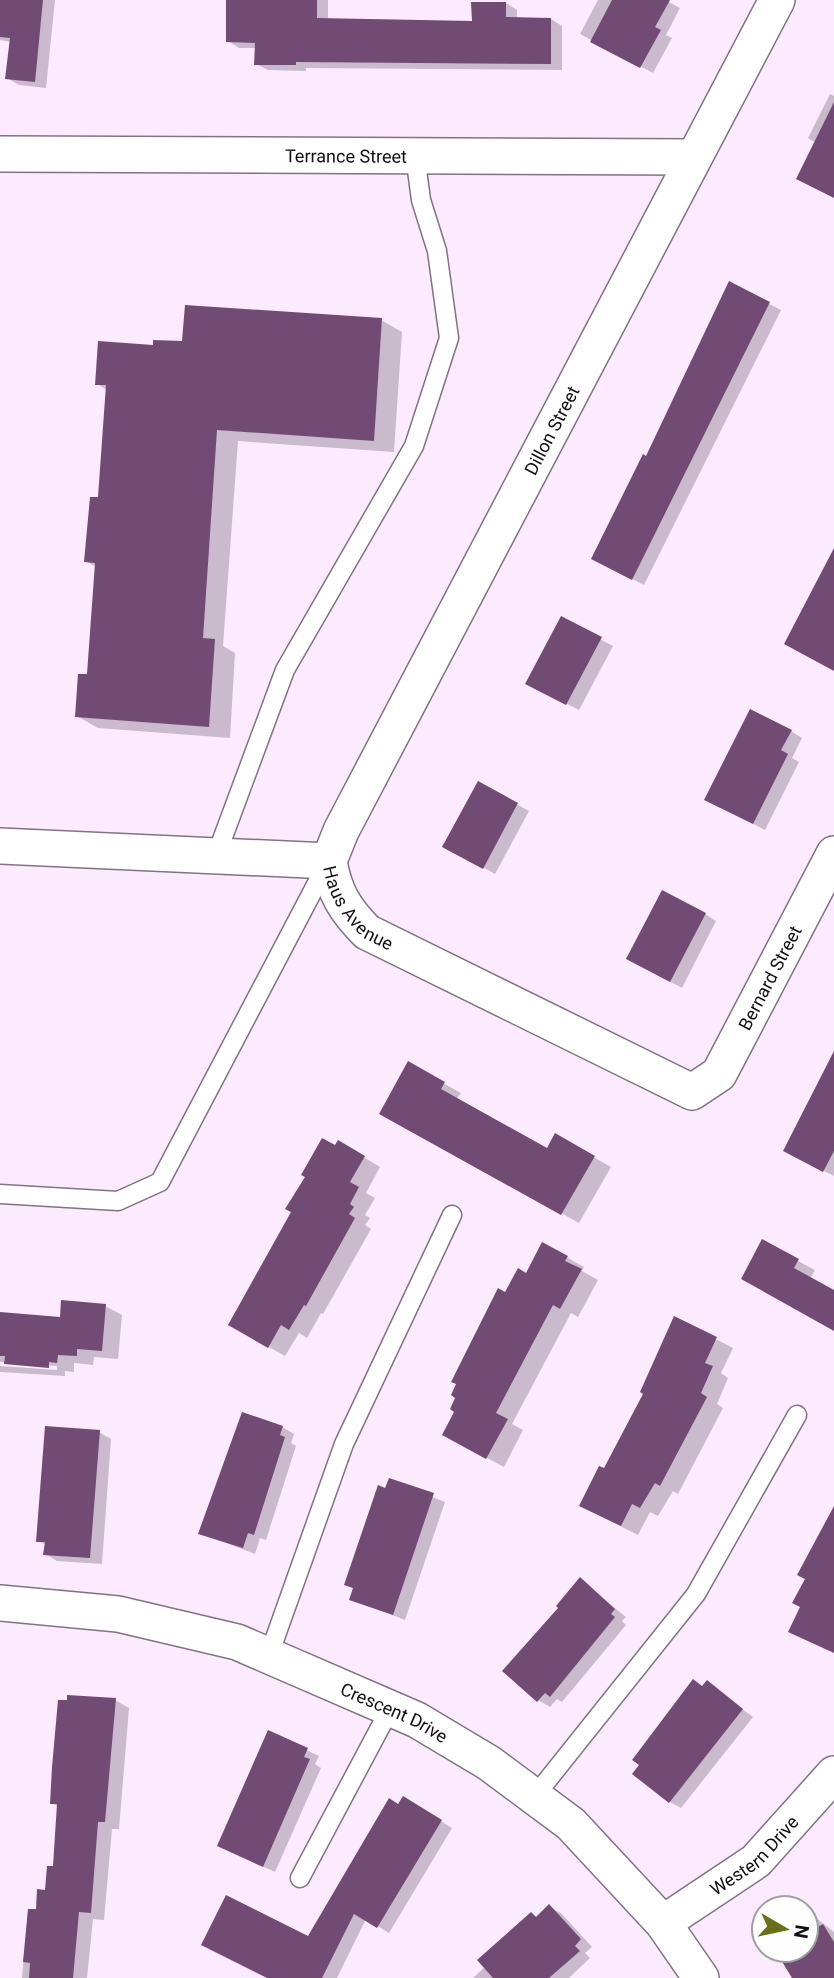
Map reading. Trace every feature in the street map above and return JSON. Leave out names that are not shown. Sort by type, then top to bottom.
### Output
[{"type":"street","name":"Dillon Street","points":[[329,861],[348,819],[777,0]]},
{"type":"street","name":"Terrance Street","points":[[0,154],[694,157]]},
{"type":"street","name":"Haus Avenue","points":[[0,846],[329,861],[333,886],[345,910],[367,932],[692,1092]]},
{"type":"street","name":"Bernard Street","points":[[692,1092],[719,1074],[834,853]]},
{"type":"street","name":"Crescent Drive","points":[[0,1603],[118,1614],[237,1642],[417,1720],[489,1763],[571,1824],[663,1923],[701,1978]]},
{"type":"street","name":"Western Drive","points":[[663,1923],[755,1861],[828,1794]]},
{"type":"lane","points":[[216,856],[285,670],[414,446],[449,338],[437,251],[421,200],[415,155]]},
{"type":"lane","points":[[0,1194],[118,1201],[160,1182],[329,861]]},
{"type":"lane","points":[[269,1656],[344,1444],[452,1215]]},
{"type":"lane","points":[[534,1797],[696,1594],[797,1415]]},
{"type":"lane","points":[[300,1878],[390,1709]]},
{"type":"building","points":[[0,0],[43,0],[35,82],[5,79],[10,38],[0,37]]},
{"type":"building","points":[[226,0],[317,0],[317,18],[472,21],[471,2],[506,2],[506,17],[551,18],[551,64],[296,62],[296,65],[254,65],[255,43],[226,42]]},
{"type":"building","points":[[612,0],[670,0],[655,27],[661,30],[640,68],[590,42]]},
{"type":"building","points":[[834,102],[834,198],[796,179]]},
{"type":"building","points":[[729,281],[770,302],[632,580],[591,559],[643,454],[646,456]]},
{"type":"building","points":[[185,305],[382,318],[374,441],[217,430],[203,638],[215,639],[209,727],[75,717],[78,674],[87,674],[95,563],[84,562],[90,497],[98,497],[106,385],[95,385],[98,341],[153,345],[153,340],[182,341]]},
{"type":"building","points":[[834,548],[834,671],[784,644]]},
{"type":"building","points":[[561,616],[602,637],[566,705],[525,684]]},
{"type":"building","points":[[750,709],[792,730],[781,750],[788,754],[753,824],[704,800]]},
{"type":"building","points":[[478,781],[518,803],[483,869],[442,847]]},
{"type":"building","points":[[662,890],[706,913],[670,982],[626,959]]},
{"type":"building","points":[[834,1051],[834,1151],[823,1172],[783,1151]]},
{"type":"building","points":[[408,1061],[445,1082],[441,1089],[547,1148],[555,1133],[595,1156],[561,1215],[379,1114]]},
{"type":"building","points":[[322,1138],[335,1145],[338,1140],[365,1156],[350,1182],[359,1187],[350,1204],[354,1207],[349,1214],[355,1218],[306,1306],[304,1305],[289,1330],[281,1325],[268,1348],[228,1325],[291,1212],[285,1209],[305,1177],[301,1175]]},
{"type":"building","points":[[762,1239],[799,1259],[794,1268],[834,1290],[834,1331],[741,1279]]},
{"type":"building","points":[[542,1242],[568,1256],[565,1261],[582,1269],[560,1309],[553,1305],[496,1413],[508,1419],[486,1459],[442,1435],[454,1412],[450,1409],[455,1398],[451,1395],[456,1384],[451,1382],[498,1288],[505,1292],[518,1268],[526,1273]]},
{"type":"building","points":[[61,1300],[106,1304],[102,1351],[77,1349],[77,1356],[58,1355],[57,1363],[49,1362],[49,1368],[4,1364],[5,1356],[0,1356],[0,1312],[60,1317]]},
{"type":"building","points":[[674,1316],[717,1337],[705,1363],[713,1366],[701,1393],[707,1397],[660,1486],[655,1483],[640,1508],[632,1504],[621,1526],[579,1506],[599,1466],[604,1468],[643,1394],[640,1392]]},
{"type":"building","points":[[242,1412],[283,1426],[280,1435],[285,1437],[254,1535],[248,1533],[243,1548],[198,1534]]},
{"type":"building","points":[[45,1426],[100,1430],[90,1558],[43,1555],[45,1542],[36,1542]]},
{"type":"building","points":[[389,1478],[434,1493],[393,1615],[349,1600],[353,1588],[344,1585],[378,1485],[385,1488]]},
{"type":"building","points":[[834,1506],[834,1653],[788,1632],[800,1607],[792,1603],[805,1579],[797,1575]]},
{"type":"building","points":[[580,1577],[615,1609],[611,1614],[615,1617],[550,1697],[545,1693],[537,1702],[502,1671],[558,1608],[556,1606]]},
{"type":"building","points":[[693,1679],[702,1686],[707,1680],[743,1709],[669,1803],[632,1774],[639,1765],[632,1760]]},
{"type":"building","points":[[67,1695],[116,1698],[105,1822],[98,1822],[91,1913],[79,1912],[73,1978],[29,1978],[30,1963],[23,1962],[28,1909],[36,1909],[37,1889],[45,1890],[47,1866],[53,1866],[57,1804],[50,1804],[52,1767],[58,1700],[67,1700]]},
{"type":"building","points":[[268,1730],[308,1748],[304,1757],[310,1759],[263,1867],[217,1846]]},
{"type":"building","points":[[403,1796],[442,1820],[377,1928],[354,1914],[322,1978],[267,1978],[201,1945],[226,1895],[308,1936],[389,1798],[398,1804]]},
{"type":"building","points":[[549,1904],[581,1939],[575,1946],[580,1951],[549,1978],[493,1978],[477,1960],[531,1912],[536,1917]]},
{"type":"building","points":[[823,1924],[834,1942],[834,1978],[792,1978],[784,1964],[820,1964],[820,1926]]}]
